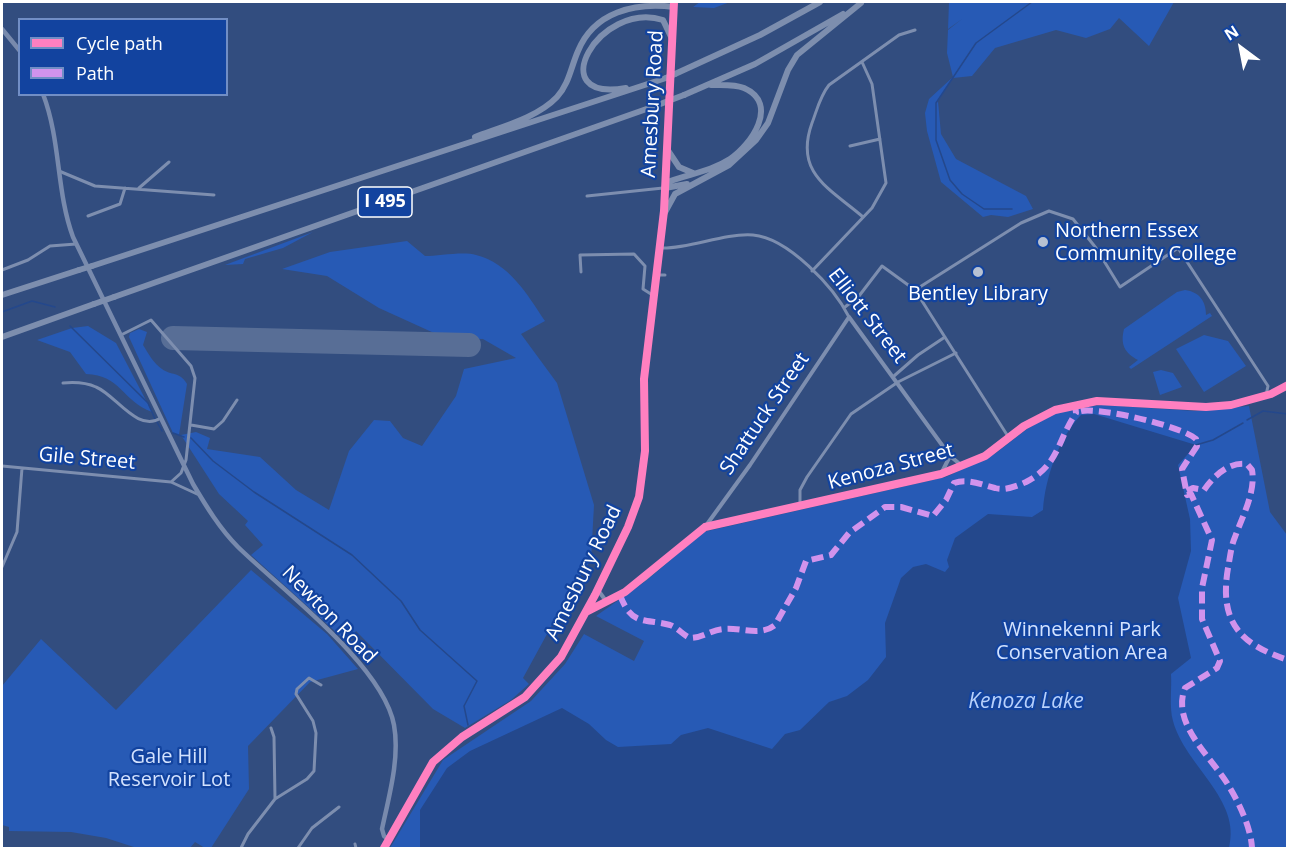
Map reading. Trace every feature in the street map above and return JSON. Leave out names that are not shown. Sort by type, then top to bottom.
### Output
[{"type":"highway","points":[[425,157],[543,108],[565,85],[578,51],[591,29],[610,15],[658,2]]},
{"type":"highway","name":"I 495","points":[[2,295],[666,78],[760,35],[820,2]]},
{"type":"highway","points":[[663,216],[671,198],[693,183],[729,165],[756,140],[768,123],[788,70],[797,55],[862,2]]},
{"type":"highway","name":"I 495","points":[[2,337],[684,95],[805,38],[862,2]]},
{"type":"highway","points":[[650,5],[674,4]]},
{"type":"highway","points":[[648,84],[622,89],[598,86],[587,77],[583,62],[588,40],[605,22],[630,13],[655,15],[674,4]]},
{"type":"highway","points":[[655,15],[668,27],[673,41]]},
{"type":"highway","points":[[665,185],[716,168],[734,157],[759,127],[761,114],[759,104],[743,88],[707,85]]},
{"type":"highway","points":[[667,149],[679,167],[697,173]]},
{"type":"highway","points":[[665,185],[693,183]]},
{"type":"main road","name":"Amesbury Road","points":[[384,849],[433,762],[446,748],[504,713],[531,692],[561,657],[598,590],[628,527],[642,479],[645,451],[644,379],[663,216],[674,4]]},
{"type":"main road","points":[[2,29],[18,49]]},
{"type":"main road","name":"Newton Road","points":[[45,96],[53,126],[63,199],[76,244],[199,495],[237,546],[334,636],[381,692],[392,715],[395,756],[382,829],[384,836],[390,837]]},
{"type":"street","points":[[863,217],[818,178],[808,163],[806,150],[809,132],[825,90],[899,35],[915,30]]},
{"type":"street","points":[[812,271],[863,217],[881,195],[886,183],[870,75],[862,62]]},
{"type":"street","points":[[850,146],[881,139]]},
{"type":"street","points":[[137,189],[169,162]]},
{"type":"street","points":[[59,171],[95,186],[214,195]]},
{"type":"street","points":[[587,196],[657,191],[665,185]]},
{"type":"street","points":[[88,216],[120,204],[125,188]]},
{"type":"street","points":[[915,291],[1021,223],[1049,211],[1073,219],[1096,248],[1120,287],[1178,248],[1268,386],[1269,391],[1264,396]]},
{"type":"street","name":"Elliott Street","points":[[660,248],[752,235],[770,239],[781,245],[812,271],[845,307],[849,317],[950,456],[962,466]]},
{"type":"street","points":[[2,270],[28,260],[50,246],[76,244]]},
{"type":"street","points":[[581,272],[580,255],[634,254],[645,266],[643,289],[654,296]]},
{"type":"street","points":[[845,307],[859,296],[882,266],[915,291],[1009,439]]},
{"type":"street","points":[[657,275],[664,275]]},
{"type":"street","name":"Shattuck Street","points":[[705,527],[750,465],[849,317]]},
{"type":"street","points":[[121,335],[151,320],[191,366],[195,378],[184,467],[171,482]]},
{"type":"street","points":[[894,376],[918,355],[945,337]]},
{"type":"street","points":[[800,507],[800,490],[841,426],[865,403],[898,382],[956,353]]},
{"type":"street","points":[[63,383],[82,383],[96,387],[134,416],[145,421],[155,421],[161,418]]},
{"type":"street","name":"Kenoza Street","points":[[586,612],[646,578],[705,527],[941,474],[985,456],[1040,416],[1075,404],[1105,401],[1217,406],[1244,403],[1287,385]]},
{"type":"street","points":[[190,425],[214,429],[223,421],[237,400]]},
{"type":"street","points":[[941,474],[950,456]]},
{"type":"street","name":"Gile Street","points":[[2,466],[171,482],[199,495]]},
{"type":"street","points":[[2,567],[17,532],[22,468]]},
{"type":"street","points":[[598,590],[606,601]]},
{"type":"street","points":[[241,849],[248,834],[275,799],[306,779],[314,771],[316,733],[313,722],[296,694],[297,689],[309,678],[321,685]]},
{"type":"street","points":[[271,728],[274,737],[275,799]]},
{"type":"street","points":[[298,849],[312,828],[339,807]]},
{"type":"street","points":[[355,844],[356,849]]},
{"type":"green space","points":[[700,2],[730,2],[714,8],[693,7]]},
{"type":"green space","points":[[949,2],[1174,2],[1149,46],[1119,18],[1110,29],[1086,38],[1056,30],[995,48],[972,76],[953,78],[938,101],[941,134],[956,159],[1026,196],[1033,209],[1008,217],[991,215],[983,217],[941,182],[927,131],[925,113],[929,99],[953,77],[947,53],[948,30],[962,19],[948,29]]},
{"type":"green space","points":[[313,232],[283,248],[245,259],[243,264],[225,265]]},
{"type":"green space","points":[[407,241],[425,256],[465,253],[488,259],[508,272],[531,300],[545,321],[521,334],[557,383],[594,505],[591,560],[570,592],[523,678],[529,684],[511,700],[465,728],[433,709],[356,631],[349,644],[251,555],[263,545],[245,525],[248,521],[219,494],[181,435],[196,432],[210,438],[207,449],[260,457],[296,490],[329,510],[349,451],[374,420],[390,421],[403,438],[422,446],[456,396],[464,369],[516,358],[483,339],[445,338],[379,308],[327,276],[282,269],[330,252]]},
{"type":"green space","points":[[1185,290],[1198,295],[1205,306],[1206,315],[1210,313],[1212,316],[1131,369],[1129,367],[1138,360],[1123,344],[1124,329],[1177,292]]},
{"type":"green space","points":[[88,326],[116,343],[152,412],[134,402],[107,379],[98,375],[86,374],[70,352],[37,340],[72,328]]},
{"type":"green space","points":[[139,329],[147,332],[143,345],[156,364],[165,371],[178,375],[187,384],[179,435],[173,433],[129,337],[130,333]]},
{"type":"green space","points":[[1204,335],[1228,341],[1246,366],[1204,392],[1176,349]]},
{"type":"green space","points":[[1161,370],[1173,373],[1182,387],[1160,395],[1153,372]]},
{"type":"green space","name":"Winnekenni Park Conservation Area","points":[[1103,405],[1195,411],[1249,406],[1270,512],[1287,535],[1287,848],[390,848],[443,760],[531,701],[565,664],[584,634],[634,661],[644,641],[596,616],[647,580],[703,532],[946,477],[996,453],[1027,429],[1053,414],[1069,409]]},
{"type":"green space","name":"Gale Hill Reservoir Lot","points":[[251,570],[327,634],[358,669],[310,682],[248,746],[249,789],[211,848],[205,848],[195,842],[190,848],[137,848],[106,838],[71,832],[9,831],[9,827],[2,825],[2,686],[41,639],[116,710]]},
{"type":"water","name":"Kenoza Lake","points":[[1094,414],[1196,445],[1178,465],[1190,519],[1191,551],[1178,598],[1191,658],[1171,674],[1171,710],[1179,737],[1220,798],[1227,814],[1231,830],[1229,848],[420,848],[420,810],[447,768],[470,751],[562,708],[589,724],[606,740],[618,747],[671,744],[681,735],[708,728],[772,749],[785,734],[800,730],[829,702],[847,696],[868,680],[886,657],[885,623],[901,578],[913,567],[926,564],[945,572],[949,567],[947,560],[955,538],[988,514],[1032,517],[1043,510],[1050,472],[1066,435],[1081,415]]},
{"type":"waterway","points":[[1012,209],[984,209],[962,194],[950,180],[936,140],[936,103],[976,43],[1032,2]]},
{"type":"waterway","points":[[2,312],[32,301],[55,307]]},
{"type":"waterway","points":[[70,326],[148,403],[155,419]]},
{"type":"waterway","points":[[1247,420],[1263,411],[1288,414]]},
{"type":"waterway","points":[[157,422],[162,431]]},
{"type":"waterway","points":[[1196,445],[1213,440],[1243,423]]},
{"type":"waterway","points":[[173,433],[184,437]]},
{"type":"waterway","points":[[191,438],[213,461],[254,492],[352,555],[401,601],[420,630],[477,681],[464,706],[468,725]]},
{"type":"runway","points":[[173,338],[469,345]]},
{"type":"marked path","points":[[620,595],[629,612],[635,617],[670,625],[690,638],[723,629],[757,631],[769,629],[775,625],[796,588],[806,561],[831,555],[849,533],[885,507],[901,507],[933,516],[946,500],[954,483],[970,482],[1003,489],[1019,485],[1037,475],[1056,452],[1076,413],[1075,404]]},
{"type":"marked path","points":[[1081,411],[1105,412],[1158,423],[1196,439],[1197,446],[1182,469],[1187,495],[1191,494],[1212,540],[1202,588],[1202,619],[1220,661],[1217,668],[1185,688],[1182,701],[1183,714],[1194,738],[1227,783],[1235,798],[1247,823],[1252,848]]},
{"type":"marked path","points":[[1187,491],[1193,488],[1204,490],[1217,475],[1234,465],[1247,464],[1252,470],[1250,496],[1231,552],[1226,587],[1227,602],[1230,616],[1236,628],[1245,638],[1271,654],[1288,660]]},
{"type":"cycle path","points":[[384,848],[433,762],[462,737],[525,697],[561,657],[595,595],[628,527],[639,497],[645,451],[644,379],[664,211],[674,2]]},
{"type":"cycle path","points":[[586,612],[625,592],[705,527],[941,474],[985,456],[1024,426],[1055,410],[1097,401],[1206,407],[1231,405],[1271,394],[1288,385]]},
{"type":"place","name":"Northern Essex Community College","points":[[1043,242]]},
{"type":"place","name":"Bentley Library","points":[[978,272]]}]
